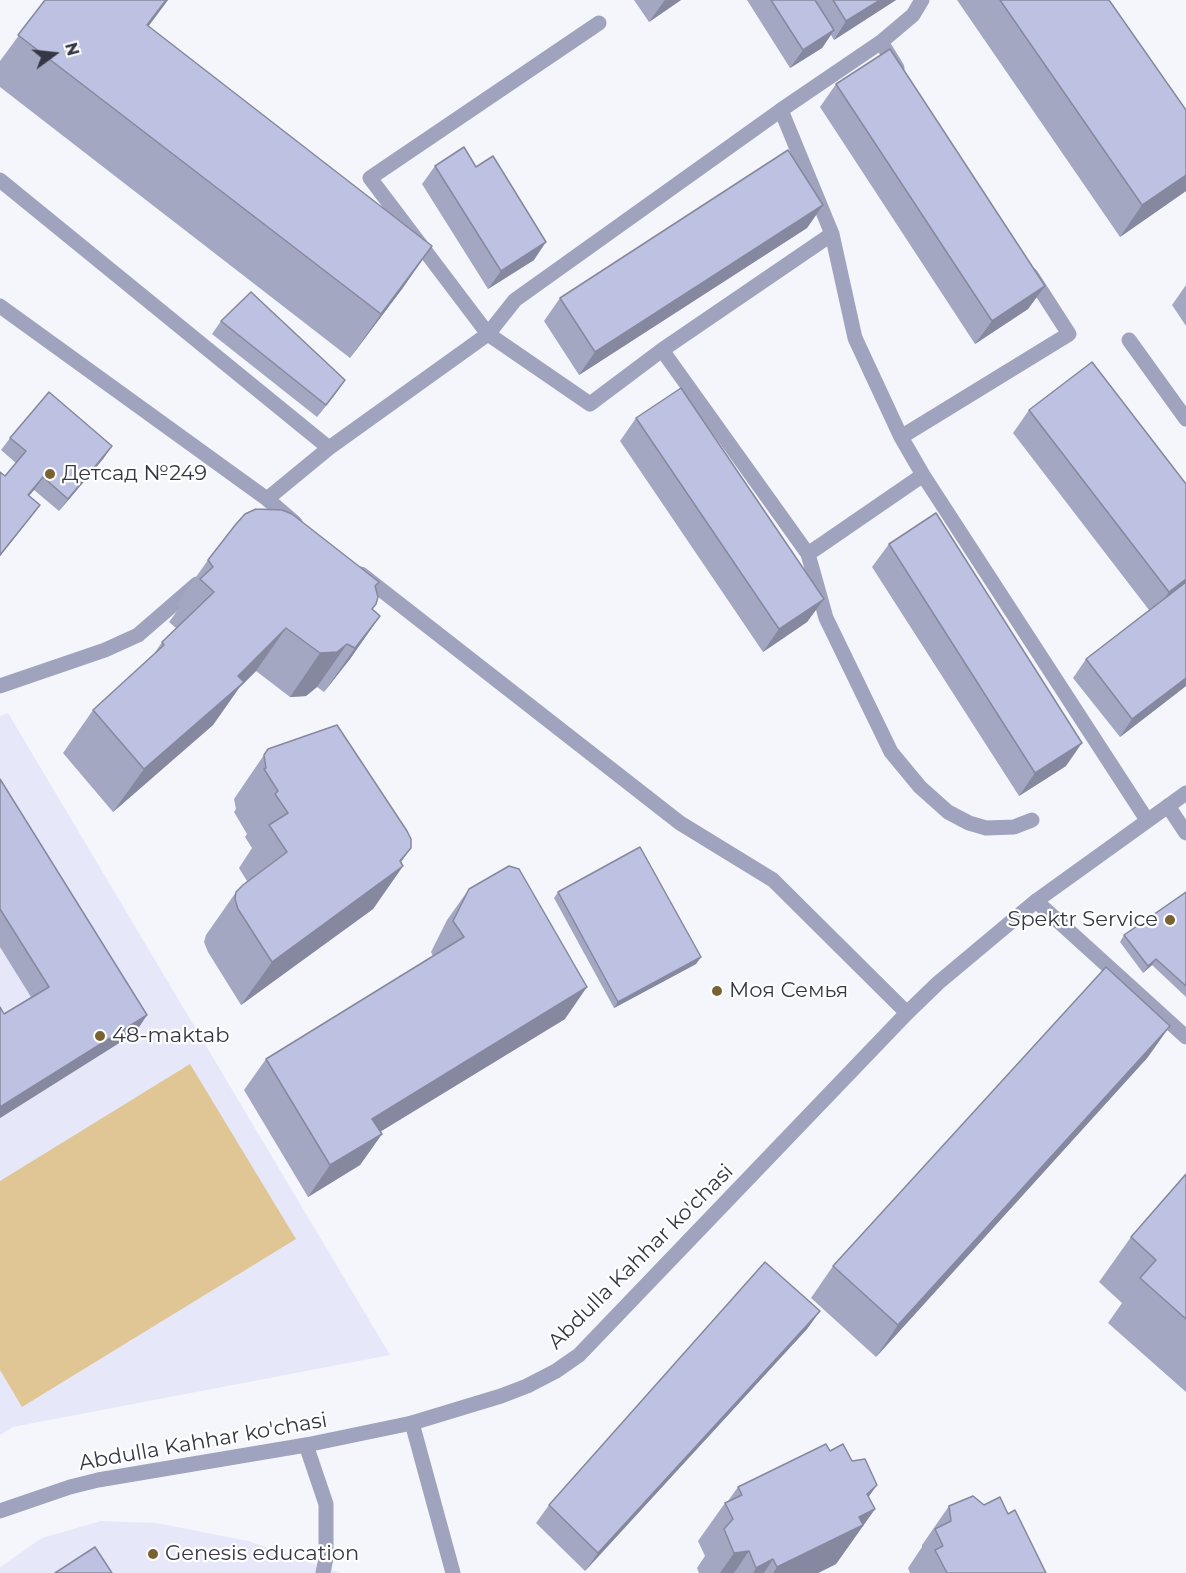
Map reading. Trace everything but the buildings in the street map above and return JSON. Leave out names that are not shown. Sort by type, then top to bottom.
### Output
[{"type":"street","points":[[267,499],[329,448],[488,334],[515,300],[880,42],[913,15],[922,0]]},
{"type":"street","points":[[599,23],[370,178],[488,334],[590,404],[662,350],[832,234]]},
{"type":"street","points":[[880,42],[907,82]]},
{"type":"street","points":[[781,110],[832,234],[855,338],[901,437],[923,475],[1147,820]]},
{"type":"street","points":[[0,180],[329,448]]},
{"type":"street","points":[[901,437],[1069,334],[1024,264]]},
{"type":"street","points":[[0,306],[267,499],[277,516],[310,534]]},
{"type":"street","points":[[1129,340],[1186,419]]},
{"type":"street","points":[[662,350],[808,554],[826,618],[891,752],[921,787],[948,812],[969,823],[986,828],[1014,827],[1032,820]]},
{"type":"street","points":[[808,554],[923,475]]},
{"type":"street","points":[[347,563],[680,823],[773,880],[907,1013]]},
{"type":"street","points":[[0,686],[105,651],[138,635],[210,574]]},
{"type":"street","name":"Abdulla Kahhar ko'chasi","points":[[0,1511],[70,1487],[99,1480],[306,1445],[412,1423],[473,1406],[527,1386],[556,1371],[579,1355],[907,1013],[970,955],[1036,901],[1186,793]]},
{"type":"street","points":[[1168,806],[1186,833]]},
{"type":"street","points":[[1036,901],[1186,1037]]},
{"type":"street","points":[[412,1423],[453,1573]]},
{"type":"street","points":[[306,1445],[326,1504],[326,1558],[323,1573]]},
{"type":"shaded area","name":"48-maktab","points":[[8,713],[390,1355],[13,1427],[0,1435],[0,716]]},
{"type":"shaded area","points":[[190,1064],[296,1239],[22,1407],[0,1370],[0,1181]]},
{"type":"shaded area","name":"Genesis education","points":[[101,1521],[157,1523],[248,1541],[341,1573],[0,1573],[0,1567],[42,1538]]},
{"type":"place","name":"Детсад №249","points":[[50,474]]},
{"type":"place","name":"Spektr Service","points":[[1170,920]]},
{"type":"place","name":"Моя Семья","points":[[717,991]]},
{"type":"place","name":"48-maktab","points":[[100,1036]]},
{"type":"place","name":"Genesis education","points":[[153,1554]]}]
